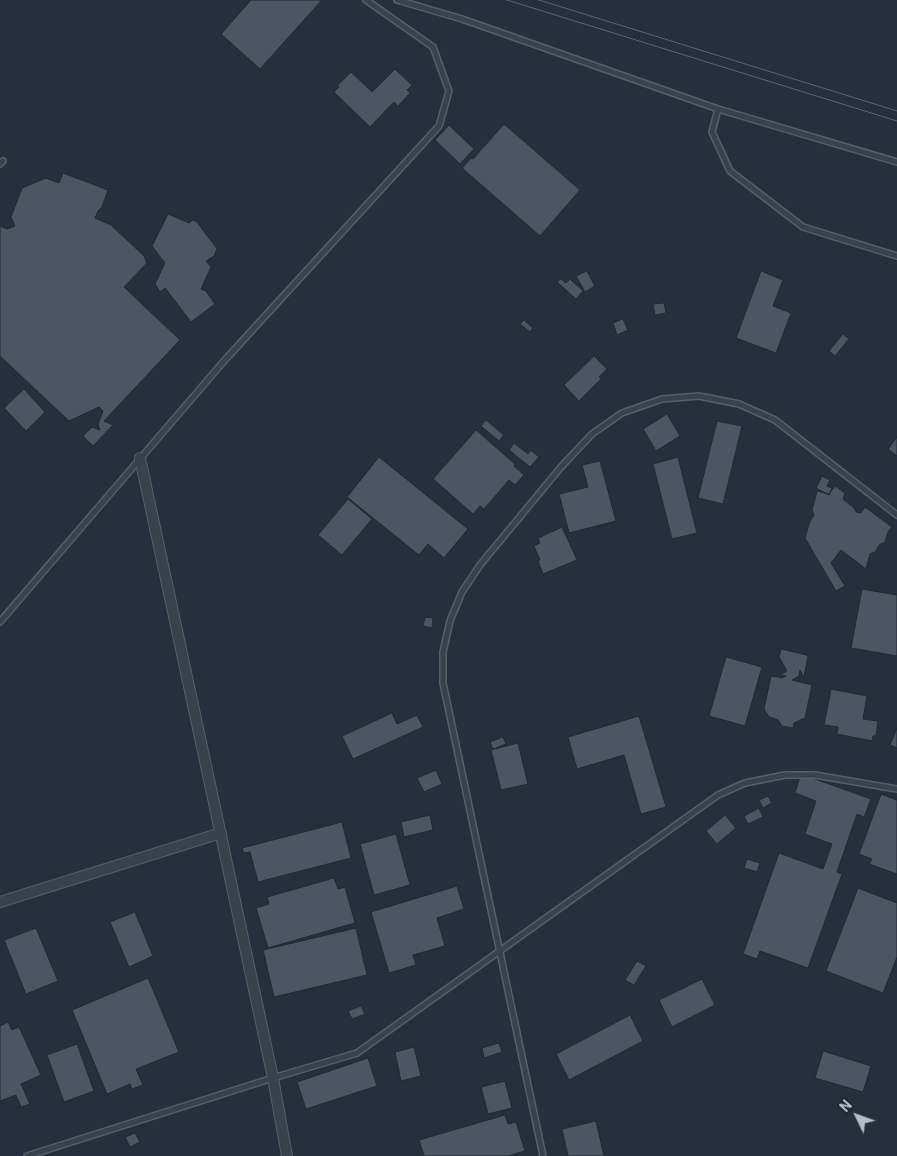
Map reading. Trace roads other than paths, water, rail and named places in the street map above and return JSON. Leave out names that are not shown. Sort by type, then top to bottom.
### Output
[{"type":"street","points":[[140,458],[273,1078],[287,1156]]},
{"type":"street","points":[[0,902],[221,833]]},
{"type":"lane","points":[[0,622],[224,361],[439,126],[449,90],[433,48],[366,0]]},
{"type":"lane","points":[[397,0],[462,20],[718,109],[897,162]]},
{"type":"lane","points":[[718,109],[712,132],[730,171],[803,227],[897,256]]},
{"type":"lane","points":[[543,1156],[443,683],[443,652],[450,621],[462,592],[480,565],[592,434],[622,413],[662,399],[700,396],[739,404],[775,420],[897,515]]},
{"type":"lane","points":[[27,1156],[357,1053],[718,795],[745,783],[785,775],[814,774],[897,789]]},
{"type":"tram line","points":[[507,0],[897,121]]},
{"type":"tram line","points":[[539,0],[897,111]]}]
